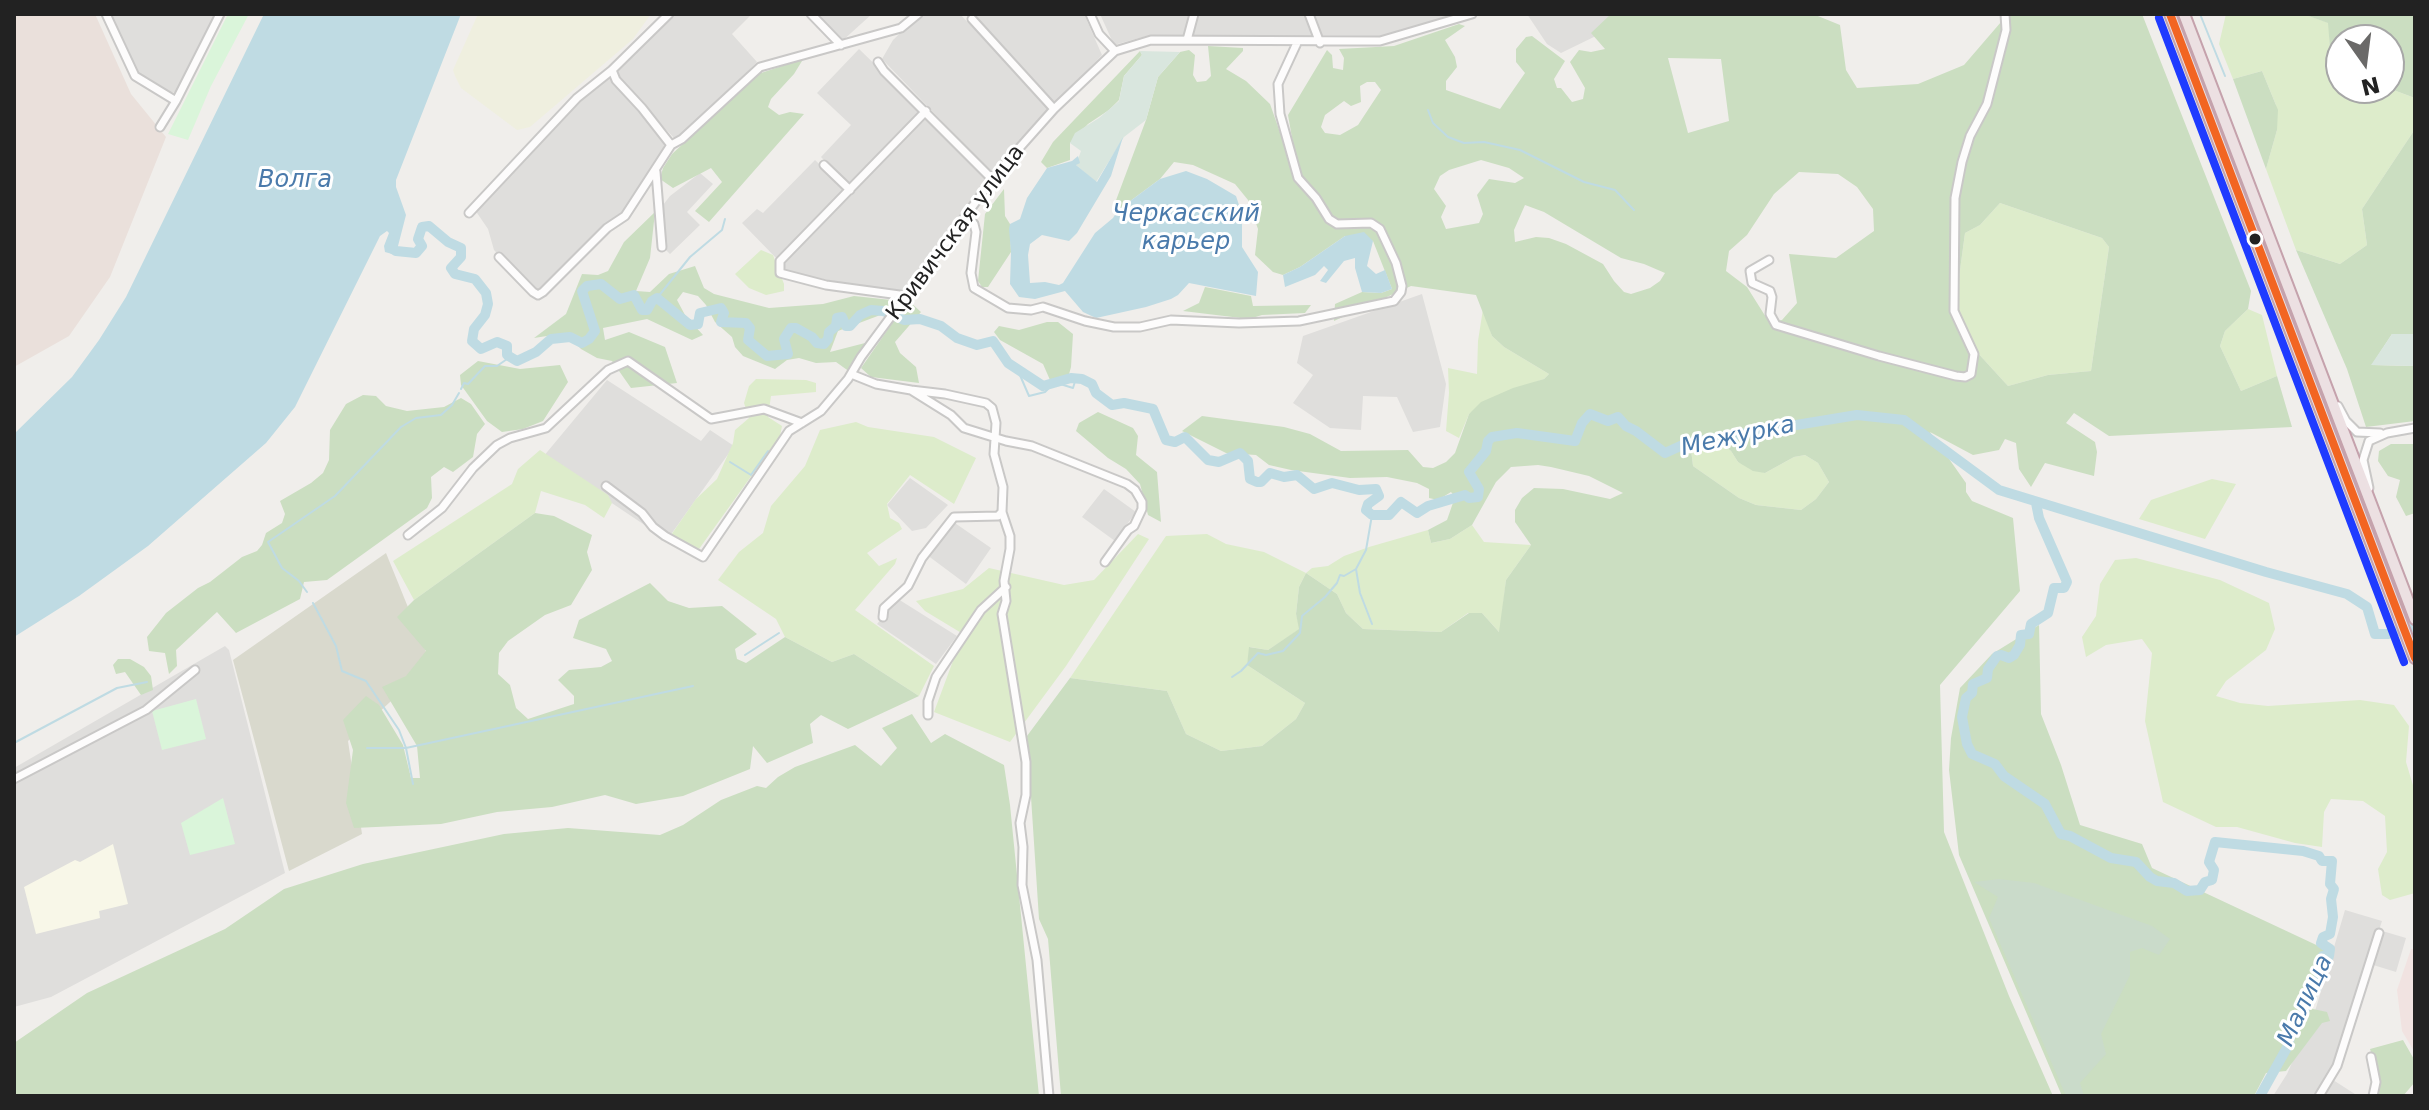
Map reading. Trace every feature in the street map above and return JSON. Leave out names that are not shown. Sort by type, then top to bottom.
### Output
[{"type":"highway","points":[[2170,14],[2415,658]]},
{"type":"highway","points":[[2184,14],[2414,616]]},
{"type":"street","points":[[106,14],[135,76],[176,101]]},
{"type":"street","points":[[160,127],[220,14]]},
{"type":"street","points":[[469,213],[577,98],[612,70],[669,14]]},
{"type":"street","points":[[811,14],[841,45]]},
{"type":"street","points":[[499,257],[538,295],[607,228],[625,216],[671,145],[682,139],[760,67],[901,28],[918,14]]},
{"type":"street","points":[[1090,14],[1099,34],[1115,51]]},
{"type":"street","points":[[1187,40],[1194,14]]},
{"type":"street","points":[[1309,14],[1320,43]]},
{"type":"street","name":"Кривичская улица","points":[[606,486],[642,513],[665,536],[703,557],[789,431],[821,411],[851,374],[992,179],[1054,109],[1115,51],[1146,41],[1320,43],[1390,40],[1472,14]]},
{"type":"street","points":[[1769,260],[1750,271],[1752,283],[1770,291],[1770,314],[1776,325],[1956,376],[1971,374],[1974,354],[1954,311],[1955,198],[1970,136],[1987,104],[2006,30],[2005,14]]},
{"type":"street","points":[[972,19],[1054,109]]},
{"type":"street","points":[[966,215],[976,232],[971,273],[974,288],[1008,308],[1031,310],[1043,307],[1114,327],[1140,327],[1171,320],[1239,323],[1299,321],[1394,301],[1402,286],[1396,263],[1380,229],[1371,223],[1337,224],[1329,219],[1298,178],[1280,114],[1278,84],[1297,43]]},
{"type":"street","points":[[878,62],[992,179]]},
{"type":"street","points":[[612,70],[616,80],[671,145]]},
{"type":"street","points":[[907,296],[826,285],[780,273],[780,261],[926,111]]},
{"type":"street","points":[[824,165],[850,190]]},
{"type":"street","points":[[656,172],[662,247]]},
{"type":"street","points":[[408,535],[442,508],[473,468],[497,445],[546,428],[608,370],[628,361],[711,419],[764,409],[802,423]]},
{"type":"street","points":[[851,374],[876,384],[986,403],[994,415],[994,454],[1003,487],[1002,512],[1010,536],[1003,630],[1026,762],[1026,795],[1020,823],[1022,885],[1037,960],[1049,1096]]},
{"type":"street","points":[[2328,389],[2346,421],[2357,432],[2387,433],[2415,428]]},
{"type":"street","points":[[911,390],[951,415],[964,428],[1032,446],[1135,490],[1142,502],[1142,509],[1134,526],[1105,562]]},
{"type":"street","points":[[2377,520],[2363,453],[2369,441],[2387,433]]},
{"type":"street","points":[[883,617],[884,608],[908,586],[922,558],[954,517],[998,516],[1002,512]]},
{"type":"street","points":[[928,715],[928,701],[936,677],[981,610],[1006,587]]},
{"type":"street","points":[[14,779],[146,710],[195,670]]},
{"type":"street","points":[[2319,1096],[2337,1066],[2379,933]]},
{"type":"street","points":[[2371,1057],[2376,1082],[2373,1096]]},
{"type":"shaded area","points":[[14,14],[95,14],[131,94],[166,137],[110,277],[69,336],[14,367]]},
{"type":"shaded area","points":[[108,14],[215,14],[177,93],[168,92],[136,74]]},
{"type":"shaded area","points":[[670,14],[752,14],[732,34],[757,62],[677,141],[617,79],[615,72]]},
{"type":"shaded area","points":[[813,14],[872,14],[841,42]]},
{"type":"shaded area","points":[[920,14],[960,14],[1049,109],[992,173],[882,59],[893,40]]},
{"type":"shaded area","points":[[971,14],[1084,14],[1102,55],[1054,106]]},
{"type":"shaded area","points":[[1100,14],[1191,14],[1185,36],[1150,35],[1114,45]]},
{"type":"shaded area","points":[[1197,14],[1306,14],[1316,40],[1192,36]]},
{"type":"shaded area","points":[[1311,14],[1455,14],[1456,17],[1386,38],[1320,39]]},
{"type":"shaded area","points":[[1527,14],[1641,14],[1561,53],[1547,44]]},
{"type":"shaded area","points":[[859,49],[922,110],[850,187],[821,157],[851,125],[817,93]]},
{"type":"shaded area","points":[[1140,51],[1180,52],[1158,77],[1146,120],[1124,137],[1096,182],[1076,165],[1081,151],[1070,143],[1075,133],[1119,101],[1124,76],[1142,55]]},
{"type":"shaded area","points":[[607,75],[663,137],[665,150],[623,214],[553,281],[538,292],[534,291],[494,250],[488,229],[475,210],[576,101]]},
{"type":"shaded area","points":[[922,119],[928,119],[988,179],[903,293],[783,272],[782,262]]},
{"type":"shaded area","points":[[815,160],[846,190],[778,260],[742,223],[757,209],[763,213]]},
{"type":"shaded area","points":[[700,173],[713,184],[687,212],[700,225],[670,254],[665,249],[663,205]]},
{"type":"shaded area","points":[[1422,294],[1446,384],[1440,427],[1413,432],[1397,397],[1363,396],[1361,430],[1330,428],[1293,403],[1313,375],[1297,363],[1303,336]]},
{"type":"shaded area","points":[[2392,334],[2415,334],[2415,366],[2371,365]]},
{"type":"shaded area","points":[[607,380],[701,441],[710,430],[734,446],[667,540],[543,457]]},
{"type":"shaded area","points":[[910,478],[948,505],[926,528],[912,531],[887,505]]},
{"type":"shaded area","points":[[1104,489],[1136,512],[1115,541],[1082,517]]},
{"type":"shaded area","points":[[952,521],[991,548],[966,584],[927,555]]},
{"type":"shaded area","points":[[386,553],[431,664],[348,741],[362,834],[289,871],[233,660]]},
{"type":"shaded area","points":[[898,599],[957,636],[936,664],[877,624]]},
{"type":"shaded area","points":[[225,646],[229,650],[285,873],[51,997],[14,1007],[14,768]]},
{"type":"shaded area","points":[[113,844],[128,904],[99,911],[100,918],[36,934],[24,887]]},
{"type":"shaded area","points":[[2345,910],[2382,921],[2379,930],[2406,938],[2396,972],[2370,964],[2330,1078],[2358,1096],[2273,1096],[2287,1074],[2316,1008]]},
{"type":"shaded area","points":[[2411,949],[2415,949],[2415,1053],[2402,1031],[2397,990]]},
{"type":"green space","points":[[228,14],[249,14],[211,86],[188,140],[168,134]]},
{"type":"green space","points":[[478,14],[651,14],[633,39],[530,127],[517,130],[461,88],[455,76],[453,70]]},
{"type":"green space","points":[[1611,14],[1813,14],[1840,25],[1846,70],[1857,88],[1918,84],[1964,65],[2001,22],[2004,14],[2142,14],[2251,291],[2248,309],[2225,331],[2220,346],[2241,391],[2277,376],[2292,427],[2109,436],[2074,413],[2066,423],[2095,442],[2094,476],[2045,463],[2031,487],[2019,469],[2016,443],[2005,439],[1999,450],[1973,455],[1930,432],[1966,483],[1966,492],[1972,501],[2013,518],[2020,591],[1940,685],[1944,832],[2009,996],[2053,1096],[1061,1096],[1048,939],[1039,919],[1027,736],[1070,678],[1167,691],[1186,734],[1221,751],[1262,746],[1296,719],[1305,703],[1247,665],[1249,647],[1268,650],[1299,629],[1296,614],[1299,587],[1306,573],[1337,594],[1346,613],[1363,629],[1441,632],[1469,613],[1482,613],[1499,632],[1506,580],[1531,545],[1515,522],[1515,510],[1522,498],[1534,488],[1563,489],[1610,499],[1623,493],[1589,476],[1551,467],[1511,467],[1496,482],[1472,525],[1450,539],[1431,543],[1428,530],[1447,520],[1455,497],[1451,492],[1438,500],[1429,498],[1429,489],[1417,483],[1387,477],[1350,478],[1291,470],[1269,465],[1256,455],[1226,453],[1182,431],[1202,416],[1284,427],[1310,434],[1341,451],[1408,450],[1423,467],[1433,468],[1455,453],[1469,414],[1481,402],[1544,379],[1549,374],[1504,347],[1492,336],[1476,295],[1411,286],[1334,321],[1335,304],[1362,292],[1381,293],[1392,289],[1373,241],[1345,236],[1300,267],[1283,275],[1273,272],[1255,255],[1258,229],[1248,200],[1235,184],[1193,165],[1174,162],[1160,179],[1118,210],[1115,203],[1146,120],[1158,77],[1180,52],[1189,50],[1195,55],[1193,75],[1197,82],[1206,81],[1211,76],[1208,46],[1243,48],[1226,69],[1246,81],[1270,104],[1288,155],[1295,155],[1288,115],[1327,50],[1332,55],[1333,68],[1343,70],[1344,58],[1339,49],[1394,46],[1459,24],[1465,26],[1445,40],[1457,67],[1446,81],[1446,90],[1500,109],[1525,73],[1516,62],[1516,49],[1526,37],[1532,36],[1565,61],[1554,79],[1557,88],[1561,88],[1572,102],[1583,99],[1585,88],[1570,62],[1579,50],[1591,52],[1605,49],[1591,33]],"holes":[[[1668,58],[1721,59],[1729,121],[1688,133]],[[1375,82],[1381,90],[1358,125],[1340,135],[1325,133],[1321,127],[1325,115],[1344,101],[1351,106],[1361,102],[1360,86]],[[1481,160],[1509,168],[1524,178],[1515,183],[1489,179],[1477,195],[1483,214],[1479,223],[1446,229],[1441,217],[1446,206],[1434,189],[1440,176]],[[1799,172],[1838,174],[1857,187],[1873,209],[1874,231],[1836,258],[1789,254],[1797,303],[1782,320],[1769,322],[1747,287],[1726,271],[1729,251],[1747,235],[1774,194]],[[2000,203],[2102,238],[2109,247],[2091,371],[2048,375],[2008,386],[1976,351],[1955,307],[1965,233],[1980,225]],[[1525,205],[1544,212],[1621,258],[1665,273],[1650,288],[1631,294],[1624,292],[1603,264],[1566,244],[1536,237],[1515,242],[1514,230]],[[1719,442],[1731,451],[1738,462],[1753,471],[1765,473],[1794,457],[1805,455],[1818,463],[1829,482],[1816,499],[1801,510],[1756,505],[1739,498],[1693,466],[1691,450]]]},
{"type":"green space","points":[[2226,14],[2303,14],[2329,23],[2325,24],[2325,104],[2405,104],[2405,94],[2415,98],[2415,129],[2362,209],[2367,245],[2340,264],[2296,250],[2266,169],[2277,130],[2276,105],[2262,71],[2233,79],[2219,44]]},
{"type":"green space","points":[[2303,14],[2415,14],[2415,98],[2405,94],[2405,24],[2328,23]]},
{"type":"green space","points":[[1140,51],[1142,55],[1124,76],[1119,100],[1088,124],[1070,143],[1070,160],[1047,168],[1041,162],[1053,142]]},
{"type":"green space","points":[[802,61],[768,107],[779,115],[790,112],[804,114],[709,222],[695,211],[722,182],[711,168],[673,188],[660,179],[663,168],[672,154],[758,74]]},
{"type":"green space","points":[[2262,71],[2278,110],[2277,130],[2266,169],[2233,79]]},
{"type":"green space","points":[[2415,129],[2415,334],[2392,334],[2372,365],[2415,366],[2415,421],[2366,427],[2347,369],[2296,250],[2340,264],[2367,245],[2362,209]]},
{"type":"green space","points":[[1004,189],[1011,252],[988,287],[982,287],[978,281],[985,214]]},
{"type":"green space","points":[[2000,203],[2102,238],[2109,247],[2091,371],[2048,375],[2008,386],[1976,351],[1955,307],[1965,233],[1980,225]]},
{"type":"green space","points":[[655,212],[650,258],[636,291],[650,292],[669,274],[695,266],[704,288],[714,294],[769,308],[823,304],[854,296],[910,302],[921,312],[895,342],[900,353],[916,367],[919,383],[871,377],[861,368],[893,322],[883,314],[838,331],[830,352],[869,342],[850,372],[836,362],[816,363],[799,358],[787,360],[775,369],[743,356],[735,347],[732,337],[715,322],[698,296],[683,292],[677,300],[685,315],[703,335],[692,340],[647,319],[603,328],[605,340],[629,332],[665,347],[677,383],[631,388],[612,361],[597,358],[581,349],[566,333],[534,338],[566,314],[582,274],[598,275],[608,271],[624,242]]},
{"type":"green space","points":[[761,250],[773,255],[784,291],[766,295],[749,288],[735,274]]},
{"type":"green space","points":[[1205,287],[1251,296],[1253,306],[1311,305],[1305,313],[1262,315],[1249,319],[1183,311],[1199,303]]},
{"type":"green space","points":[[1483,309],[1492,336],[1504,347],[1549,374],[1544,379],[1498,395],[1469,414],[1459,438],[1446,431],[1448,368],[1477,374]]},
{"type":"green space","points":[[2248,309],[2262,315],[2277,376],[2241,391],[2220,346],[2225,331]]},
{"type":"green space","points":[[1058,322],[1073,334],[1068,378],[1050,380],[1043,364],[1000,340],[994,332],[999,326],[1019,330]]},
{"type":"green space","points":[[478,361],[520,369],[560,365],[568,382],[543,421],[523,429],[502,432],[487,421],[461,385],[460,375]]},
{"type":"green space","points":[[756,379],[806,380],[816,383],[816,392],[771,396],[768,417],[782,426],[780,436],[699,549],[671,535],[696,499],[717,479],[733,443],[735,430],[749,418],[744,403],[749,386]]},
{"type":"green space","points":[[363,395],[376,396],[386,406],[407,411],[444,407],[461,398],[471,404],[485,424],[477,434],[473,457],[453,472],[444,467],[431,477],[432,498],[427,508],[327,580],[304,582],[300,599],[236,633],[217,612],[176,650],[177,666],[169,674],[165,653],[149,651],[147,637],[166,613],[242,557],[257,551],[266,533],[282,523],[285,514],[280,501],[323,473],[329,460],[330,430],[346,404]]},
{"type":"green space","points":[[1098,412],[1133,428],[1138,436],[1136,455],[1157,472],[1161,522],[1148,515],[1140,484],[1126,469],[1076,431],[1079,423]]},
{"type":"green space","points":[[856,422],[868,427],[934,437],[976,458],[954,504],[910,475],[887,504],[890,518],[902,529],[867,553],[879,566],[897,558],[855,610],[934,666],[919,696],[854,654],[832,662],[785,637],[776,619],[718,580],[739,552],[763,533],[771,506],[805,466],[820,430]]},
{"type":"green space","points":[[1719,442],[1731,451],[1738,462],[1765,473],[1794,457],[1805,455],[1818,463],[1829,482],[1816,499],[1801,510],[1756,505],[1739,498],[1693,466],[1691,450]]},
{"type":"green space","points":[[2391,444],[2415,444],[2415,513],[2406,516],[2396,497],[2400,480],[2388,476],[2378,461],[2379,451]]},
{"type":"green space","points":[[540,450],[608,495],[612,503],[604,518],[585,505],[541,491],[535,513],[414,600],[393,561],[512,484],[518,469]]},
{"type":"green space","points":[[2212,479],[2236,484],[2205,539],[2139,519],[2151,500]]},
{"type":"green space","points":[[535,513],[554,516],[592,535],[587,552],[592,570],[571,605],[545,615],[508,641],[499,653],[498,674],[510,685],[516,708],[528,719],[574,704],[574,696],[558,680],[569,670],[601,667],[612,661],[606,649],[573,638],[579,620],[650,583],[668,601],[689,608],[722,606],[757,634],[735,649],[737,659],[746,663],[785,637],[832,662],[854,654],[919,696],[848,729],[821,715],[810,724],[813,743],[767,763],[753,746],[750,769],[683,796],[636,804],[605,795],[552,807],[497,812],[441,824],[354,828],[346,803],[353,750],[343,720],[366,696],[379,705],[403,745],[411,778],[420,778],[417,746],[382,687],[406,676],[426,651],[397,617],[414,600]]},
{"type":"green space","points":[[1472,525],[1484,542],[1531,545],[1506,580],[1500,633],[1482,613],[1468,613],[1441,632],[1363,629],[1346,613],[1337,594],[1306,573],[1369,547],[1428,530],[1431,543],[1450,539]]},
{"type":"green space","points":[[1138,534],[1149,539],[1066,666],[1010,742],[934,712],[963,634],[925,611],[916,601],[963,589],[989,568],[1064,585],[1094,580]]},
{"type":"green space","points":[[1207,534],[1226,544],[1264,552],[1306,573],[1299,587],[1296,614],[1300,629],[1268,650],[1250,647],[1247,665],[1305,703],[1296,719],[1262,746],[1221,751],[1186,734],[1167,691],[1070,678],[1166,536]]},
{"type":"green space","points":[[2136,558],[2220,580],[2269,603],[2275,629],[2266,650],[2226,681],[2216,696],[2268,706],[2360,700],[2394,705],[2409,726],[2406,762],[2415,792],[2415,893],[2390,900],[2382,895],[2378,869],[2387,852],[2385,816],[2363,801],[2331,799],[2324,812],[2322,847],[2237,827],[2216,827],[2163,802],[2145,721],[2152,653],[2142,639],[2106,645],[2086,657],[2082,637],[2096,616],[2100,584],[2115,560]]},
{"type":"green space","points":[[2039,625],[2041,714],[2080,825],[2142,844],[2152,868],[2327,950],[2321,955],[2318,977],[2307,997],[2313,1009],[2327,1012],[2330,1021],[2322,1023],[2286,1071],[2266,1073],[2254,1096],[2062,1096],[1959,855],[1949,770],[1960,688],[1992,654]]},
{"type":"green space","points":[[118,659],[130,659],[144,667],[151,676],[153,690],[141,695],[125,672],[116,674],[113,665]]},
{"type":"green space","points":[[196,699],[206,739],[162,750],[152,711]]},
{"type":"green space","points":[[912,714],[931,743],[945,734],[1004,765],[1039,1096],[14,1096],[14,1043],[87,993],[225,929],[284,889],[363,864],[504,834],[568,828],[660,835],[683,825],[721,800],[757,786],[766,788],[795,767],[855,745],[881,766],[897,748],[882,728]]},
{"type":"green space","points":[[223,798],[235,844],[190,855],[181,823]]},
{"type":"green space","points":[[1999,879],[2034,883],[2152,926],[2170,939],[2159,955],[2142,948],[2130,952],[2130,975],[2101,1034],[2106,1054],[2080,1083],[2084,1096],[2066,1096],[1989,918],[1998,897],[1974,882]]},
{"type":"green space","points":[[2403,1040],[2415,1061],[2415,1082],[2403,1096],[2377,1096],[2380,1081],[2370,1049]]},
{"type":"water","name":"Волга","points":[[264,14],[461,14],[396,180],[406,215],[398,246],[392,254],[385,252],[389,233],[387,231],[380,236],[295,407],[266,443],[148,546],[79,596],[14,637],[14,434],[72,377],[126,297]]},
{"type":"water","name":"Черкасский карьер","points":[[1123,137],[1111,176],[1077,233],[1069,241],[1042,235],[1030,244],[1030,283],[1063,283],[1095,233],[1118,210],[1160,179],[1186,171],[1236,196],[1242,214],[1242,247],[1258,272],[1256,296],[1189,283],[1171,299],[1096,318],[1083,312],[1065,291],[1035,299],[1019,297],[1010,284],[1010,224],[1020,219],[1027,198],[1047,168],[1072,161],[1078,156],[1080,163],[1076,165],[1097,182]]},
{"type":"water","points":[[1364,232],[1373,241],[1367,266],[1376,274],[1385,270],[1392,289],[1381,293],[1362,292],[1355,258],[1344,261],[1326,283],[1320,281],[1328,270],[1324,266],[1315,275],[1285,287],[1283,275],[1345,236]]},
{"type":"waterway","points":[[2200,14],[2225,76]]},
{"type":"waterway","points":[[1428,110],[1433,123],[1448,137],[1464,143],[1484,142],[1520,150],[1584,182],[1615,190],[1634,210]]},
{"type":"waterway","points":[[657,298],[690,257],[722,230],[725,219]]},
{"type":"waterway","name":"Межурка","points":[[393,240],[396,251],[416,253],[422,246],[418,239],[422,227],[429,226],[448,242],[461,248],[461,257],[451,268],[455,274],[475,279],[486,293],[488,304],[485,315],[474,329],[472,341],[481,349],[497,342],[507,346],[507,355],[517,361],[536,352],[551,339],[570,337],[582,343],[589,339],[595,331],[582,291],[587,286],[601,284],[620,299],[634,295],[642,310],[647,310],[657,298],[690,325],[698,324],[700,313],[721,308],[724,313],[721,322],[746,323],[750,328],[748,340],[767,356],[788,354],[784,339],[791,328],[824,344],[829,332],[836,326],[837,318],[842,317],[846,326],[850,326],[860,315],[871,310],[883,311],[904,320],[920,319],[941,326],[957,338],[977,345],[993,341],[1008,363],[1043,386],[1071,378],[1082,379],[1092,384],[1096,393],[1112,405],[1124,403],[1153,409],[1166,440],[1175,442],[1185,437],[1208,460],[1219,462],[1240,453],[1248,461],[1250,479],[1257,482],[1270,473],[1284,477],[1297,475],[1314,489],[1332,483],[1359,490],[1376,489],[1379,496],[1368,504],[1366,510],[1372,515],[1389,515],[1401,502],[1417,513],[1428,506],[1465,495],[1478,497],[1479,489],[1469,472],[1486,451],[1492,437],[1517,433],[1575,441],[1582,423],[1590,414],[1608,421],[1618,417],[1665,453],[1687,443],[1857,415],[1904,420],[1999,490],[2347,594],[2367,607],[2375,634],[2388,634],[2415,626]]},
{"type":"waterway","points":[[461,389],[485,366],[497,366],[510,357]]},
{"type":"waterway","points":[[1016,366],[1029,396],[1045,392],[1052,385]]},
{"type":"waterway","points":[[1057,383],[1073,388],[1076,378]]},
{"type":"waterway","points":[[307,592],[282,568],[268,542],[335,496],[401,427],[416,418],[441,415],[459,393]]},
{"type":"waterway","points":[[730,462],[751,475],[768,451]]},
{"type":"waterway","name":"Малица","points":[[2036,503],[2039,518],[2067,582],[2064,588],[2054,588],[2048,613],[2031,624],[2029,634],[2021,635],[2014,655],[2009,658],[1997,656],[1988,669],[1987,678],[1973,684],[1962,717],[1972,754],[1995,764],[2004,776],[2045,804],[2061,834],[2111,858],[2136,862],[2157,881],[2174,883],[2187,891],[2200,890],[2205,882],[2212,880],[2214,870],[2209,862],[2215,842],[2303,851],[2319,856],[2322,861],[2332,861],[2330,884],[2334,889],[2331,899],[2333,917],[2330,934],[2323,937],[2321,943],[2330,949],[2329,956],[2323,956],[2317,987],[2294,1023],[2289,1044],[2260,1096]]},
{"type":"waterway","points":[[1232,677],[1258,653],[1266,655],[1283,651],[1300,633],[1302,616],[1325,597],[1340,575],[1356,569],[1366,550],[1372,515]]},
{"type":"waterway","points":[[1356,569],[1360,593],[1372,624]]},
{"type":"waterway","points":[[313,603],[336,646],[342,671],[366,681],[399,730],[413,784]]},
{"type":"waterway","points":[[745,655],[779,633]]},
{"type":"waterway","points":[[14,743],[117,688],[147,682]]},
{"type":"waterway","points":[[367,748],[406,748],[693,686]]},
{"type":"transit line","points":[[2170,14],[2415,658]]},
{"type":"transit line","points":[[2159,18],[2404,662]]}]
